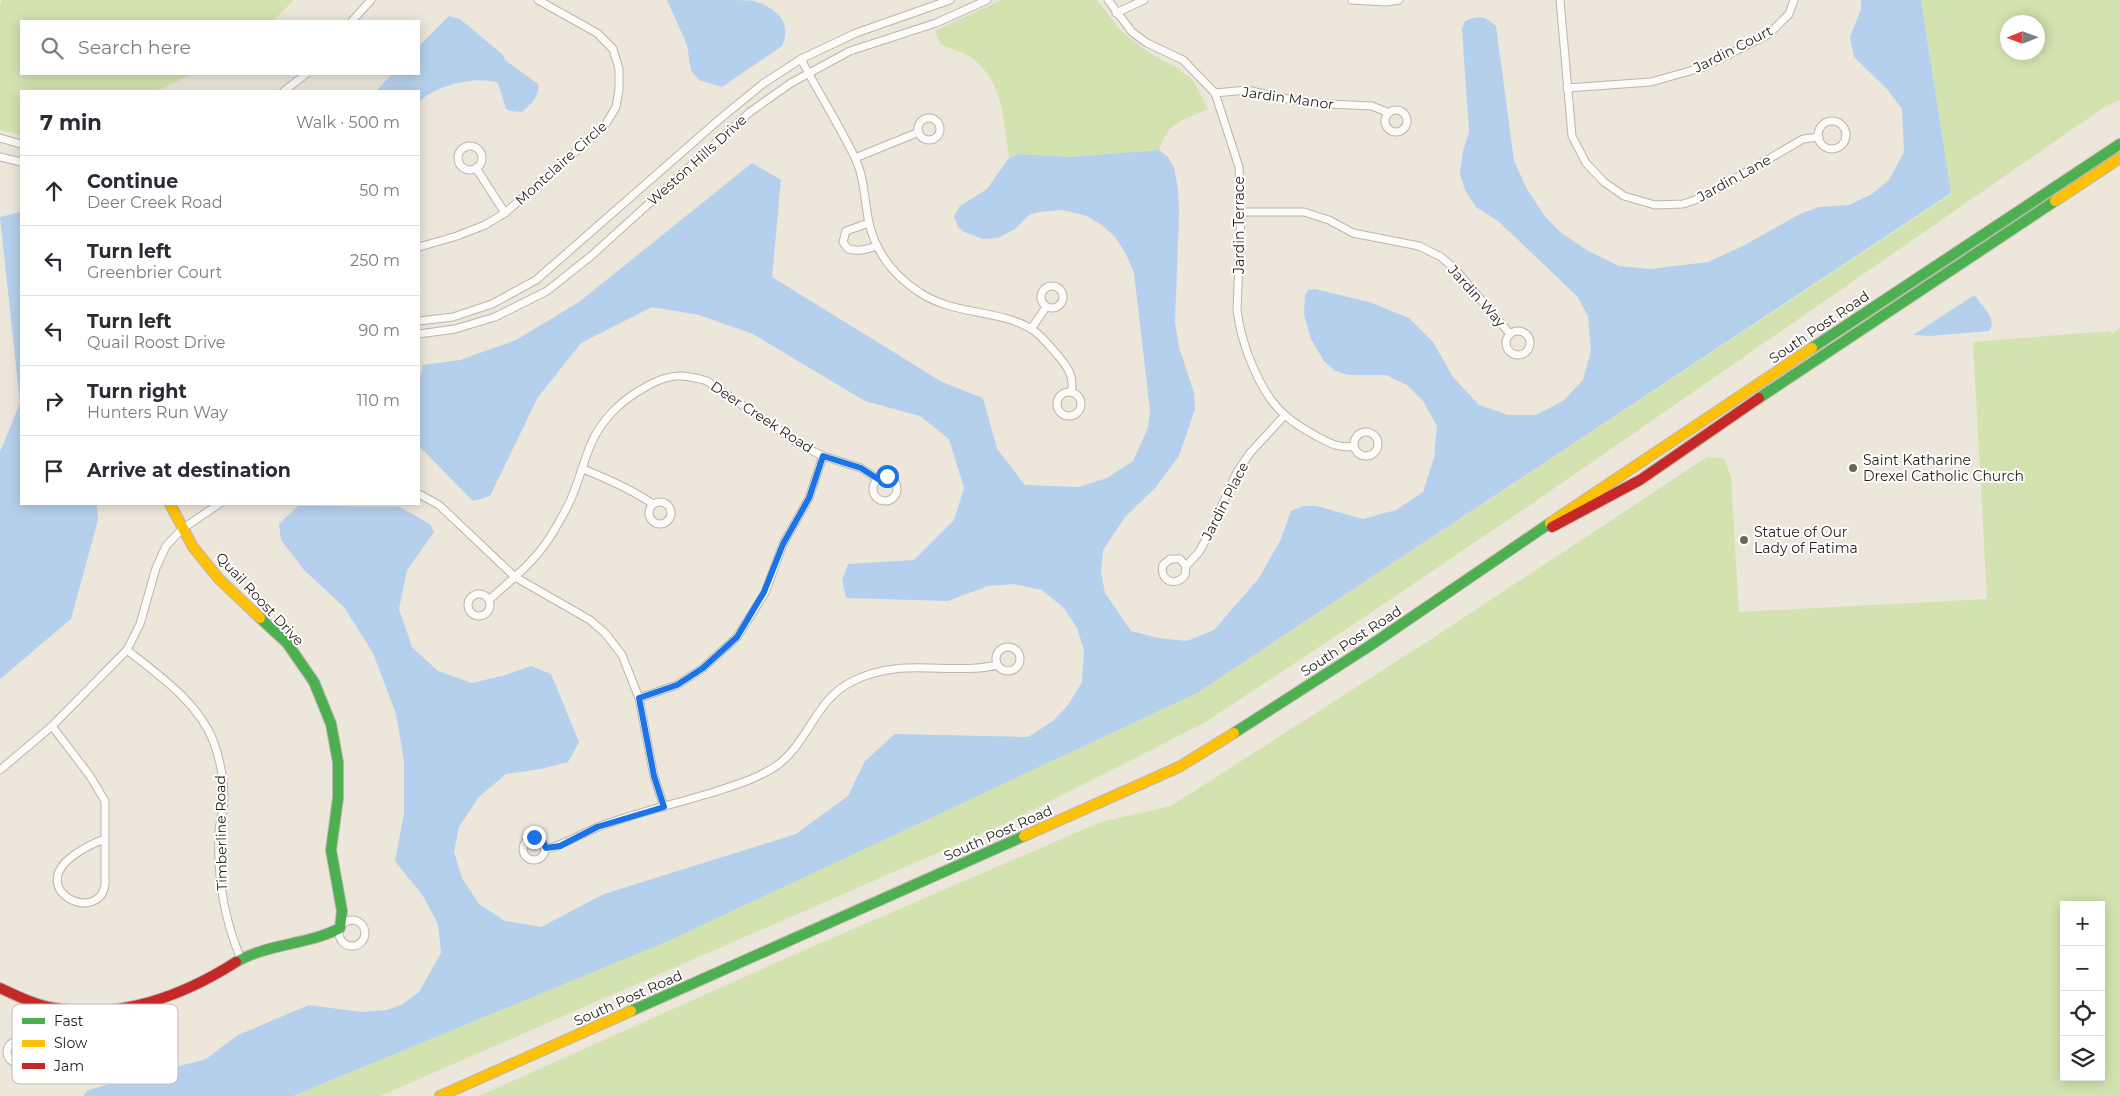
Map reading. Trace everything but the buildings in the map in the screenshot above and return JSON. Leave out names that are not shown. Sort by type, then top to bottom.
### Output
[{"type":"street","points":[[353,20],[371,0]]},
{"type":"street","name":"Montclaire Circle","points":[[420,247],[457,236],[485,225],[505,212],[604,127],[616,107],[619,90],[619,69],[613,50],[597,33],[538,0]]},
{"type":"street","name":"Weston Hills Drive","points":[[420,321],[453,317],[492,304],[536,280],[721,118],[764,83],[801,59],[856,33],[950,0]]},
{"type":"street","name":"Weston Hills Drive","points":[[420,334],[456,329],[495,317],[547,291],[591,256],[750,112],[808,74],[850,50],[936,23],[987,0]]},
{"type":"street","name":"Jardin Terrace","points":[[1108,0],[1132,32],[1147,43],[1183,60],[1215,93],[1239,168],[1241,212],[1237,310],[1239,326],[1246,350],[1256,373],[1284,415],[1306,431],[1334,445],[1344,448],[1354,446]]},
{"type":"street","points":[[1116,13],[1144,0]]},
{"type":"street","points":[[1352,0],[1386,2],[1399,0]]},
{"type":"street","name":"Jardin Lane","points":[[1560,0],[1572,136],[1586,163],[1604,182],[1624,196],[1655,205],[1683,204],[1707,195],[1803,139],[1819,137]]},
{"type":"street","name":"Jardin Court","points":[[1567,88],[1650,82],[1704,67],[1769,34],[1789,14],[1794,0]]},
{"type":"street","points":[[801,59],[855,158],[865,189],[869,223],[880,254],[897,275],[920,293],[947,306],[1008,318],[1031,329],[1067,366],[1073,384],[1070,392]]},
{"type":"street","points":[[285,90],[305,75]]},
{"type":"street","name":"Jardin Manor","points":[[1215,93],[1247,90],[1292,100],[1372,106],[1389,113]]},
{"type":"street","points":[[855,158],[919,132]]},
{"type":"street","points":[[0,138],[20,144]]},
{"type":"street","name":"South Post Road","points":[[440,1096],[1178,767],[1244,728],[1385,636],[1535,534],[1564,512],[2120,144]]},
{"type":"street","points":[[0,157],[20,162]]},
{"type":"street","name":"South Post Road","points":[[1535,534],[1568,519],[1640,480],[1850,337],[2120,158]]},
{"type":"street","points":[[476,168],[505,212]]},
{"type":"street","name":"Jardin Way","points":[[1241,212],[1304,212],[1329,220],[1353,233],[1419,246],[1441,257],[1455,269],[1510,334]]},
{"type":"street","points":[[869,223],[846,231],[843,242],[848,249],[853,251],[877,246]]},
{"type":"street","points":[[1031,329],[1046,307]]},
{"type":"street","name":"Deer Creek Road","points":[[489,600],[537,556],[552,534],[570,501],[592,442],[603,422],[621,404],[658,379],[676,375],[690,376],[707,381],[802,446],[823,456],[861,468],[878,479]]},
{"type":"street","points":[[1745,392],[1753,404]]},
{"type":"street","name":"Jardin Place","points":[[1186,566],[1198,552],[1209,534],[1237,472],[1250,453],[1284,415]]},
{"type":"street","points":[[639,698],[677,685],[703,668],[737,637],[764,592],[783,544],[809,498],[823,456]]},
{"type":"street","points":[[583,469],[636,493],[653,504]]},
{"type":"street","points":[[420,495],[440,505],[515,577],[590,620],[605,633],[622,655],[639,698],[654,776],[664,807]]},
{"type":"street","name":"Quail Roost Drive","points":[[143,1004],[167,998],[213,978],[241,959],[292,942],[322,937],[340,928],[342,911],[331,850],[338,798],[338,762],[331,724],[314,682],[286,644],[219,579],[193,547],[170,505]]},
{"type":"street","points":[[0,770],[52,726],[127,650],[140,624],[154,574],[166,546],[182,529],[218,505]]},
{"type":"street","name":"Timberline Road","points":[[127,650],[175,691],[197,714],[214,743],[221,773],[224,800],[219,832],[219,874],[224,908],[233,941],[241,959]]},
{"type":"street","points":[[546,848],[560,846],[597,827],[747,781],[776,766],[794,751],[814,717],[831,696],[853,681],[876,672],[902,667],[980,669],[998,665]]},
{"type":"street","points":[[52,726],[90,776],[105,802],[105,839],[104,891],[95,900],[88,903],[71,901],[64,896],[58,887],[59,869],[66,861],[88,845],[105,839]]},
{"type":"street","name":"Quail Roost Drive","points":[[0,988],[38,1004]]},
{"type":"green space","points":[[2,0],[294,0],[274,20],[20,20],[20,75],[190,75],[159,90],[20,90],[20,135],[0,130],[0,6]]},
{"type":"green space","points":[[1001,0],[1097,0],[1123,33],[1151,54],[1176,67],[1193,80],[1208,109],[1172,127],[1159,150],[1070,157],[1019,154],[1009,158],[1001,104],[991,79],[983,68],[970,57],[941,45],[935,31]]},
{"type":"green space","points":[[1921,0],[2120,0],[2120,100],[2103,108],[1546,494],[1204,723],[1013,820],[380,1096],[293,1096],[665,942],[1197,693],[1951,194]]},
{"type":"green space","points":[[2120,328],[2120,1096],[479,1096],[802,951],[1101,822],[1171,806],[1433,638],[1707,457],[1724,458],[1731,478],[1739,612],[1987,599],[1973,342],[2110,331],[2112,334]]},
{"type":"water","points":[[667,0],[745,0],[762,4],[775,12],[784,23],[785,37],[782,46],[722,87],[699,80],[691,71],[687,45]]},
{"type":"water","points":[[1861,0],[1921,0],[1951,193],[1197,693],[668,941],[293,1096],[83,1096],[88,1090],[111,1084],[178,1084],[178,1066],[206,1059],[238,1035],[309,1005],[361,1012],[387,1010],[403,1004],[419,992],[441,953],[438,924],[423,896],[395,861],[404,814],[404,761],[396,714],[373,653],[344,607],[304,570],[281,540],[279,524],[298,506],[400,507],[430,524],[434,532],[407,570],[399,609],[412,647],[438,671],[472,683],[506,675],[531,666],[551,674],[579,742],[568,762],[541,769],[506,774],[479,797],[459,827],[454,852],[462,878],[479,904],[505,921],[541,927],[604,894],[796,834],[848,796],[865,761],[895,734],[1028,737],[1053,721],[1068,705],[1082,682],[1084,650],[1077,628],[1064,608],[1042,590],[1014,584],[988,586],[948,601],[846,598],[842,580],[848,564],[914,560],[954,520],[964,488],[949,439],[920,416],[865,401],[753,334],[699,315],[652,307],[581,343],[538,397],[490,496],[473,501],[420,447],[420,378],[423,365],[460,360],[516,340],[579,302],[752,163],[781,180],[772,277],[942,382],[983,398],[997,449],[1025,485],[1079,487],[1107,478],[1133,461],[1148,428],[1150,410],[1134,273],[1126,254],[1116,238],[1103,226],[1087,216],[1062,210],[1029,215],[1015,229],[998,238],[983,239],[964,232],[958,227],[954,216],[960,206],[987,189],[1009,158],[1019,154],[1070,157],[1159,150],[1168,157],[1174,167],[1178,189],[1179,214],[1175,323],[1179,347],[1194,393],[1195,409],[1179,456],[1155,488],[1125,517],[1103,550],[1101,572],[1105,593],[1131,631],[1158,638],[1187,641],[1214,630],[1259,578],[1281,539],[1291,511],[1303,506],[1316,506],[1363,519],[1396,510],[1423,492],[1434,458],[1437,426],[1423,401],[1407,385],[1386,375],[1349,375],[1335,371],[1324,361],[1311,339],[1304,315],[1305,296],[1308,290],[1315,289],[1369,302],[1409,318],[1433,342],[1453,377],[1479,405],[1508,415],[1536,415],[1563,401],[1583,380],[1591,351],[1588,316],[1577,296],[1498,221],[1476,207],[1465,190],[1460,174],[1463,151],[1469,132],[1462,29],[1465,21],[1482,18],[1496,26],[1514,161],[1527,189],[1544,215],[1560,232],[1588,251],[1619,266],[1650,269],[1708,262],[1743,246],[1800,214],[1819,207],[1849,205],[1872,194],[1889,180],[1904,152],[1902,109],[1887,89],[1854,57],[1850,37],[1861,9]]},
{"type":"water","points":[[449,16],[460,19],[503,55],[505,60],[538,84],[538,93],[532,103],[522,112],[506,109],[498,83],[489,81],[468,81],[445,87],[426,96],[420,101],[420,90],[377,90],[391,75],[420,75],[420,45]]},
{"type":"water","points":[[20,212],[20,403],[0,217]]},
{"type":"water","points":[[1973,296],[1986,309],[1991,318],[1992,322],[1989,331],[1930,336],[1913,335]]},
{"type":"water","points":[[20,403],[20,505],[97,505],[98,520],[71,619],[0,679],[0,452]]},
{"type":"traffic: fast","points":[[1812,348],[2120,144]]},
{"type":"traffic: fast","points":[[1759,398],[2055,201]]},
{"type":"traffic: fast","points":[[1234,733],[1371,645],[1550,523]]},
{"type":"traffic: fast","points":[[236,962],[262,951],[328,934],[340,928],[342,911],[331,850],[338,798],[338,762],[331,724],[314,682],[287,643],[260,618]]},
{"type":"traffic: fast","points":[[631,1011],[1024,836]]},
{"type":"traffic: slow","points":[[2055,201],[2120,158]]},
{"type":"traffic: slow","points":[[1550,523],[1812,348]]},
{"type":"traffic: slow","points":[[171,505],[193,547],[219,579],[260,618]]},
{"type":"traffic: slow","points":[[1024,836],[1179,767],[1234,733]]},
{"type":"traffic: slow","points":[[440,1096],[631,1011]]},
{"type":"traffic: jam","points":[[1552,527],[1640,480],[1759,398]]},
{"type":"traffic: jam","points":[[141,1004],[172,995],[236,962]]},
{"type":"traffic: jam","points":[[0,988],[37,1004]]},
{"type":"place","name":"Saint Katharine Drexel Catholic Church","points":[[1853,468]]},
{"type":"place","name":"Statue of Our Lady of Fatima","points":[[1744,540]]},
{"type":"route","points":[[534,837],[542,840],[546,848],[560,846],[597,827],[664,807],[654,776],[639,698],[677,685],[703,668],[737,637],[764,592],[783,544],[809,498],[823,456],[861,468],[878,479],[887,476]]}]
